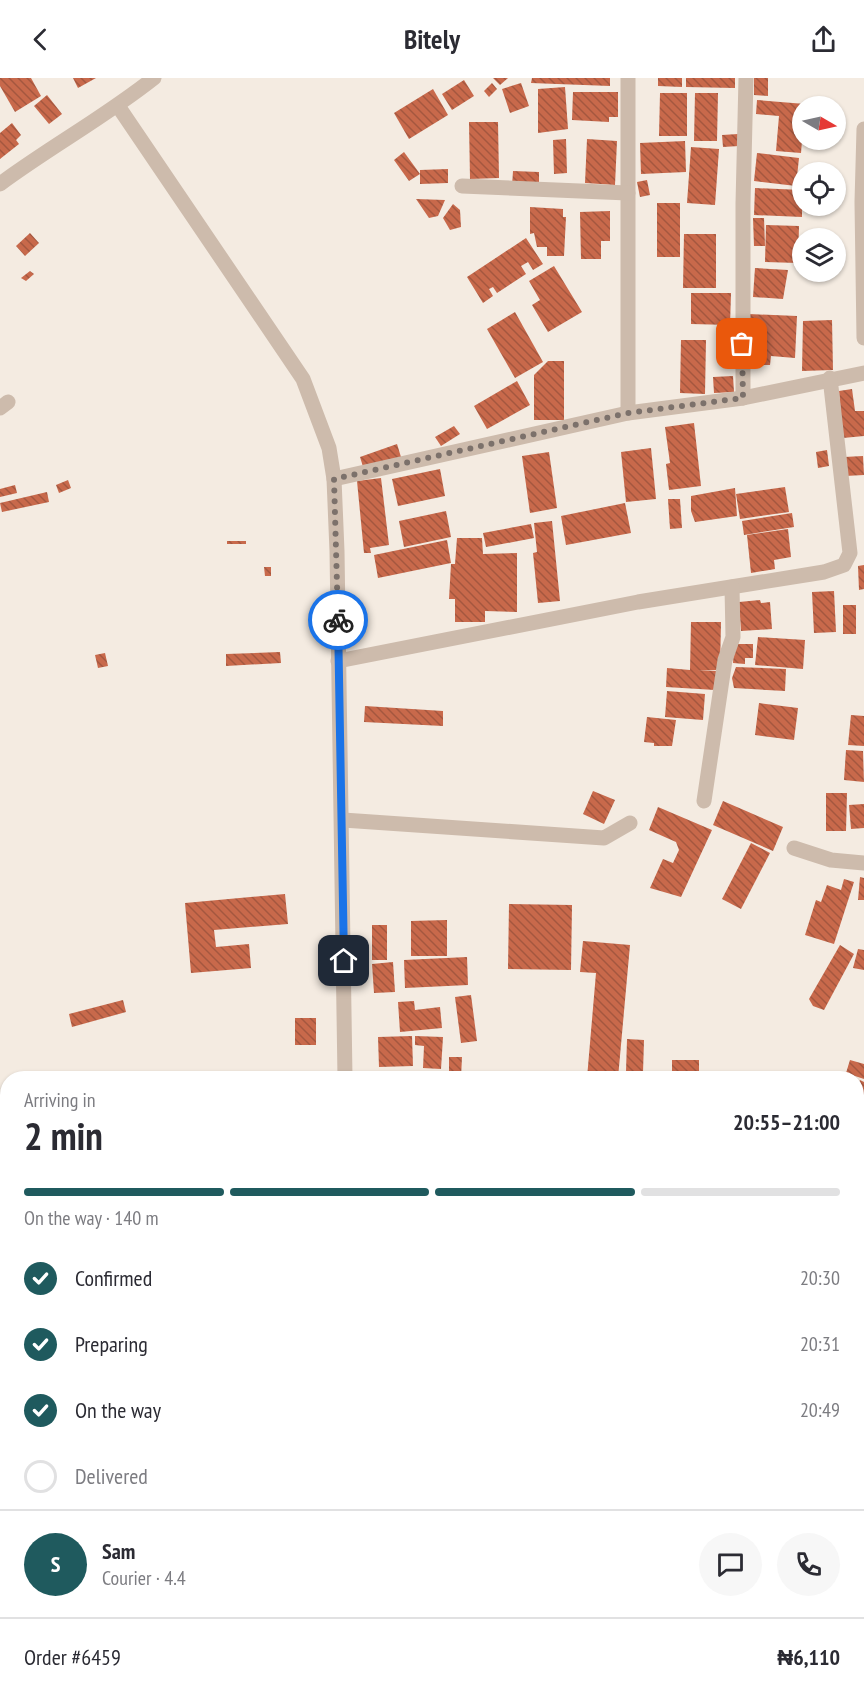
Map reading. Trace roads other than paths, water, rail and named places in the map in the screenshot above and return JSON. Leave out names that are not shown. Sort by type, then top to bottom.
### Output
[{"type":"street","points":[[0,184],[45,152],[118,106],[154,78]]},
{"type":"street","points":[[628,78],[628,413]]},
{"type":"street","points":[[743,398],[743,204],[746,78]]},
{"type":"street","points":[[118,106],[303,379],[323,429],[334,479],[343,820],[345,1071]]},
{"type":"street","points":[[864,129],[862,202],[864,338]]},
{"type":"street","points":[[462,186],[628,193]]},
{"type":"street","points":[[334,479],[628,413],[743,398],[830,378],[864,373]]},
{"type":"street","points":[[338,661],[638,602],[824,572],[844,566],[850,553],[830,378]]},
{"type":"street","points":[[704,801],[725,660],[733,637],[732,587]]},
{"type":"street","points":[[343,820],[604,838],[630,823]]},
{"type":"street","points":[[794,848],[831,860],[864,863]]}]
